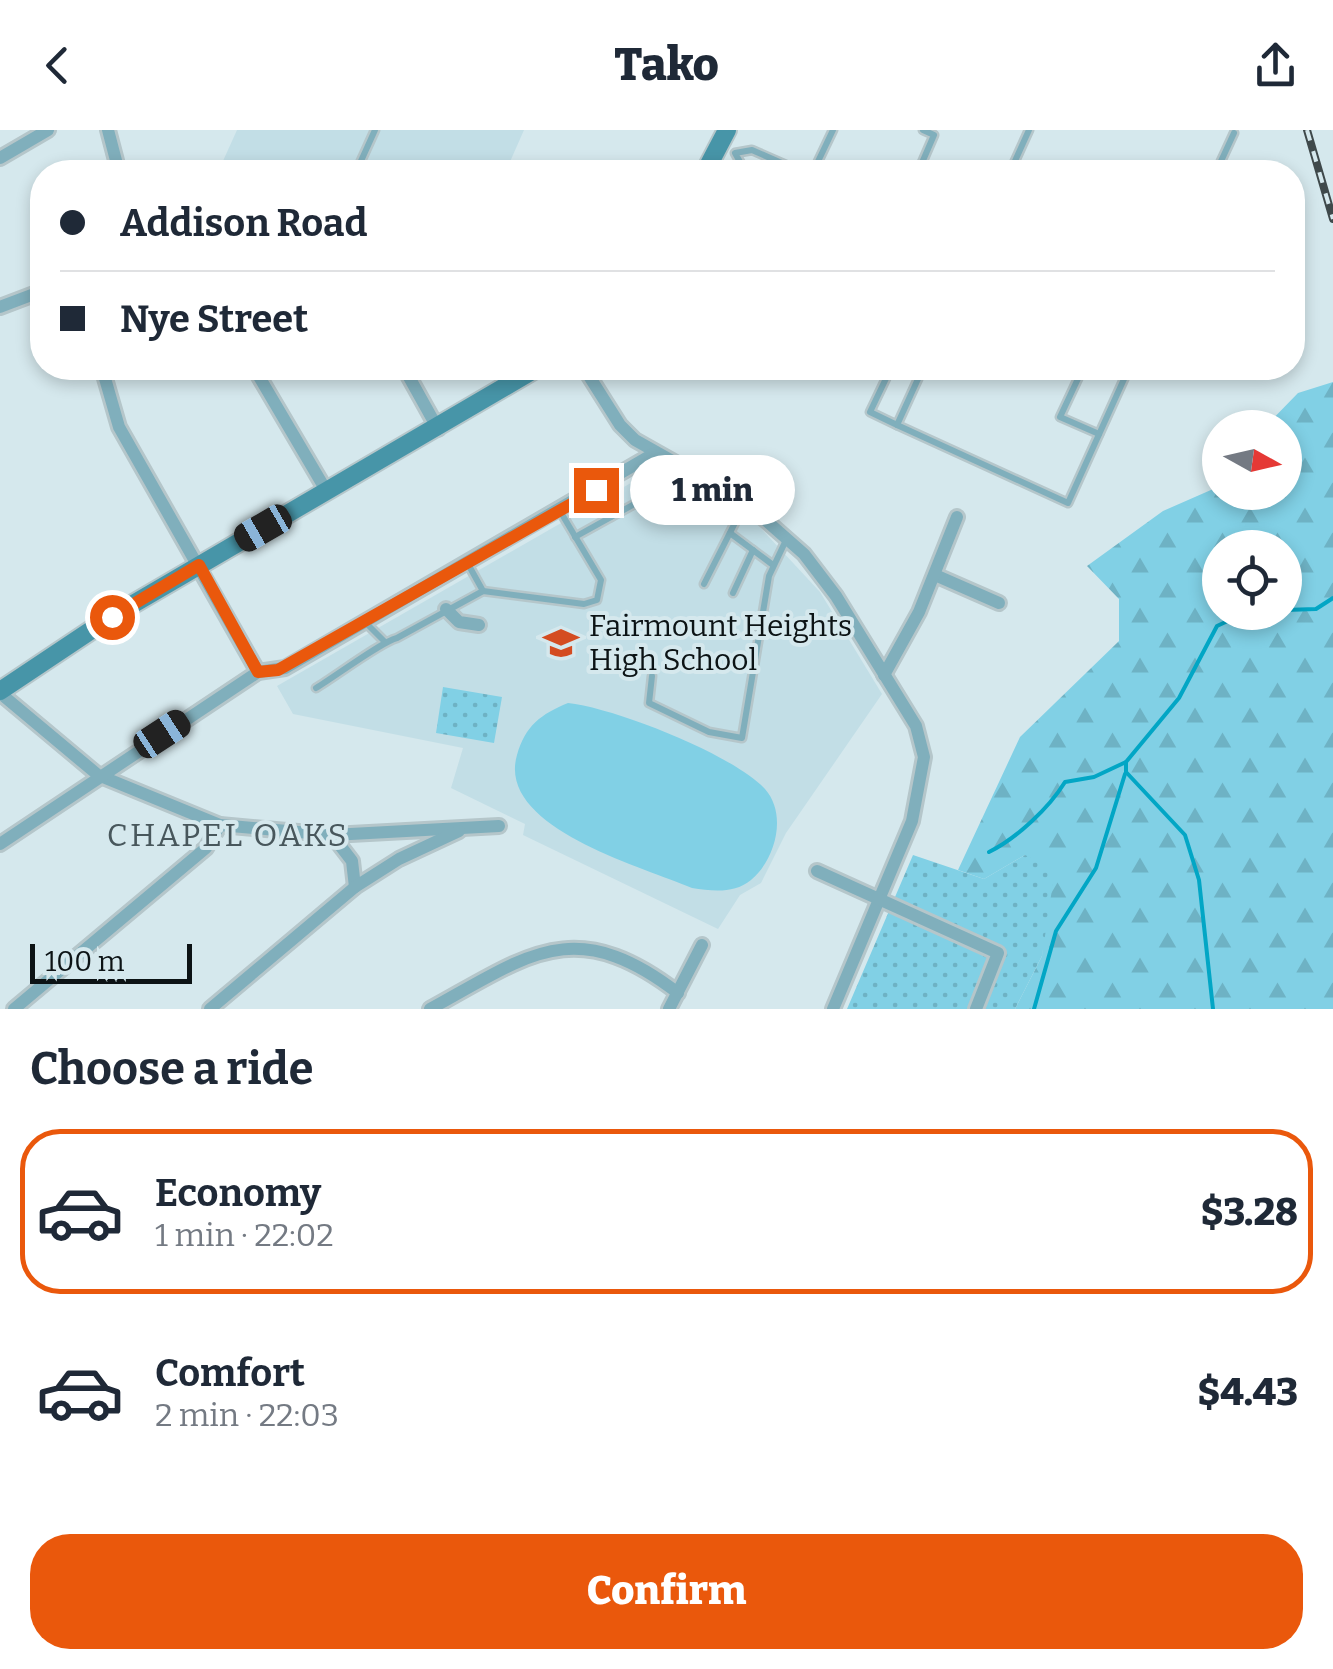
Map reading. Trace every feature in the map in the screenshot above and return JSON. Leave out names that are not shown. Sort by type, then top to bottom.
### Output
[{"type":"street","points":[[0,158],[48,130]]},
{"type":"street","points":[[108,130],[115,160]]},
{"type":"street","points":[[0,307],[30,296]]},
{"type":"street","points":[[105,380],[119,427],[258,672]]},
{"type":"street","points":[[261,380],[327,492]]},
{"type":"street","points":[[411,380],[438,429]]},
{"type":"street","points":[[500,826],[332,835],[220,825],[98,775],[0,692],[199,565],[518,380]]},
{"type":"street","points":[[592,380],[620,425],[656,453],[745,502],[787,536],[836,596],[916,726],[924,757],[912,820],[832,1009]]},
{"type":"street","points":[[0,844],[98,775],[258,672],[285,668],[656,453]]},
{"type":"street","points":[[884,675],[935,575],[958,518]]},
{"type":"street","points":[[935,575],[999,603]]},
{"type":"street","points":[[446,609],[459,622],[478,625]]},
{"type":"street","points":[[14,1009],[206,848],[220,825]]},
{"type":"street","points":[[222,1007],[355,887],[398,858],[464,829]]},
{"type":"street","points":[[332,835],[352,861],[355,887]]},
{"type":"street","points":[[816,871],[998,954],[976,1009]]},
{"type":"street","points":[[669,1009],[702,945]]},
{"type":"street","points":[[430,1009],[520,958],[548,950],[609,956],[636,966],[678,993]]},
{"type":"lane","points":[[361,160],[375,130]]},
{"type":"lane","points":[[819,160],[833,130]]},
{"type":"lane","points":[[922,130],[934,135],[923,160]]},
{"type":"lane","points":[[1015,160],[1029,130]]},
{"type":"lane","points":[[1222,160],[1234,133]]},
{"type":"lane","points":[[727,143],[770,160]]},
{"type":"lane","points":[[885,380],[870,412],[1068,503],[1123,380]]},
{"type":"lane","points":[[897,425],[917,380]]},
{"type":"lane","points":[[1077,380],[1060,417],[1098,434]]},
{"type":"lane","points":[[596,490],[611,517]]},
{"type":"lane","points":[[576,537],[656,492]]},
{"type":"lane","points":[[704,584],[745,502]]},
{"type":"lane","points":[[316,688],[365,660],[384,641],[397,638],[483,591],[591,604],[601,592],[601,580],[560,510]]},
{"type":"lane","points":[[730,533],[772,565]]},
{"type":"lane","points":[[652,676],[648,703],[709,732],[742,738],[756,636],[772,565],[787,536]]},
{"type":"lane","points":[[733,593],[752,550]]},
{"type":"lane","points":[[468,563],[483,591]]},
{"type":"lane","points":[[365,622],[384,641]]},
{"type":"shaded area","points":[[237,130],[524,130],[511,160],[223,160]]},
{"type":"shaded area","points":[[650,472],[662,472],[703,490],[756,523],[820,592],[882,694],[786,833],[761,883],[740,895],[718,929],[523,835],[525,824],[451,788],[463,748],[293,714],[277,686]]},
{"type":"green space","points":[[1333,382],[1333,1009],[1015,1009],[1042,956],[1043,937],[1025,855],[984,879],[958,870],[1020,737],[1119,641],[1119,599],[1087,566],[1163,511],[1202,494],[1202,510],[1302,510],[1302,410],[1282,410],[1298,393]]},
{"type":"green space","points":[[443,687],[502,697],[494,743],[436,733]]},
{"type":"green space","points":[[568,703],[614,714],[672,735],[728,762],[765,789],[776,811],[776,837],[767,861],[751,880],[730,889],[692,888],[577,840],[549,823],[528,803],[516,780],[517,755],[535,722]]},
{"type":"green space","points":[[913,855],[984,879],[1025,855],[1055,869],[1042,956],[1015,1009],[847,1009]]},
{"type":"waterway","points":[[1302,609],[1316,609],[1333,598]]},
{"type":"waterway","points":[[1213,1009],[1199,880],[1185,835],[1126,772],[1126,762],[1179,698],[1215,630]]},
{"type":"waterway","points":[[989,852],[1032,821],[1065,782],[1094,777],[1126,762]]},
{"type":"waterway","points":[[1034,1009],[1056,931],[1096,868],[1125,774]]},
{"type":"railway","points":[[1307,130],[1333,219]]},
{"type":"place","name":"Fairmount Heights High School","points":[[561,643]]},
{"type":"district","name":"CHAPEL OAKS","points":[[228,835]]},
{"type":"route","points":[[112,617],[199,565],[258,672],[278,670],[596,490]]}]
